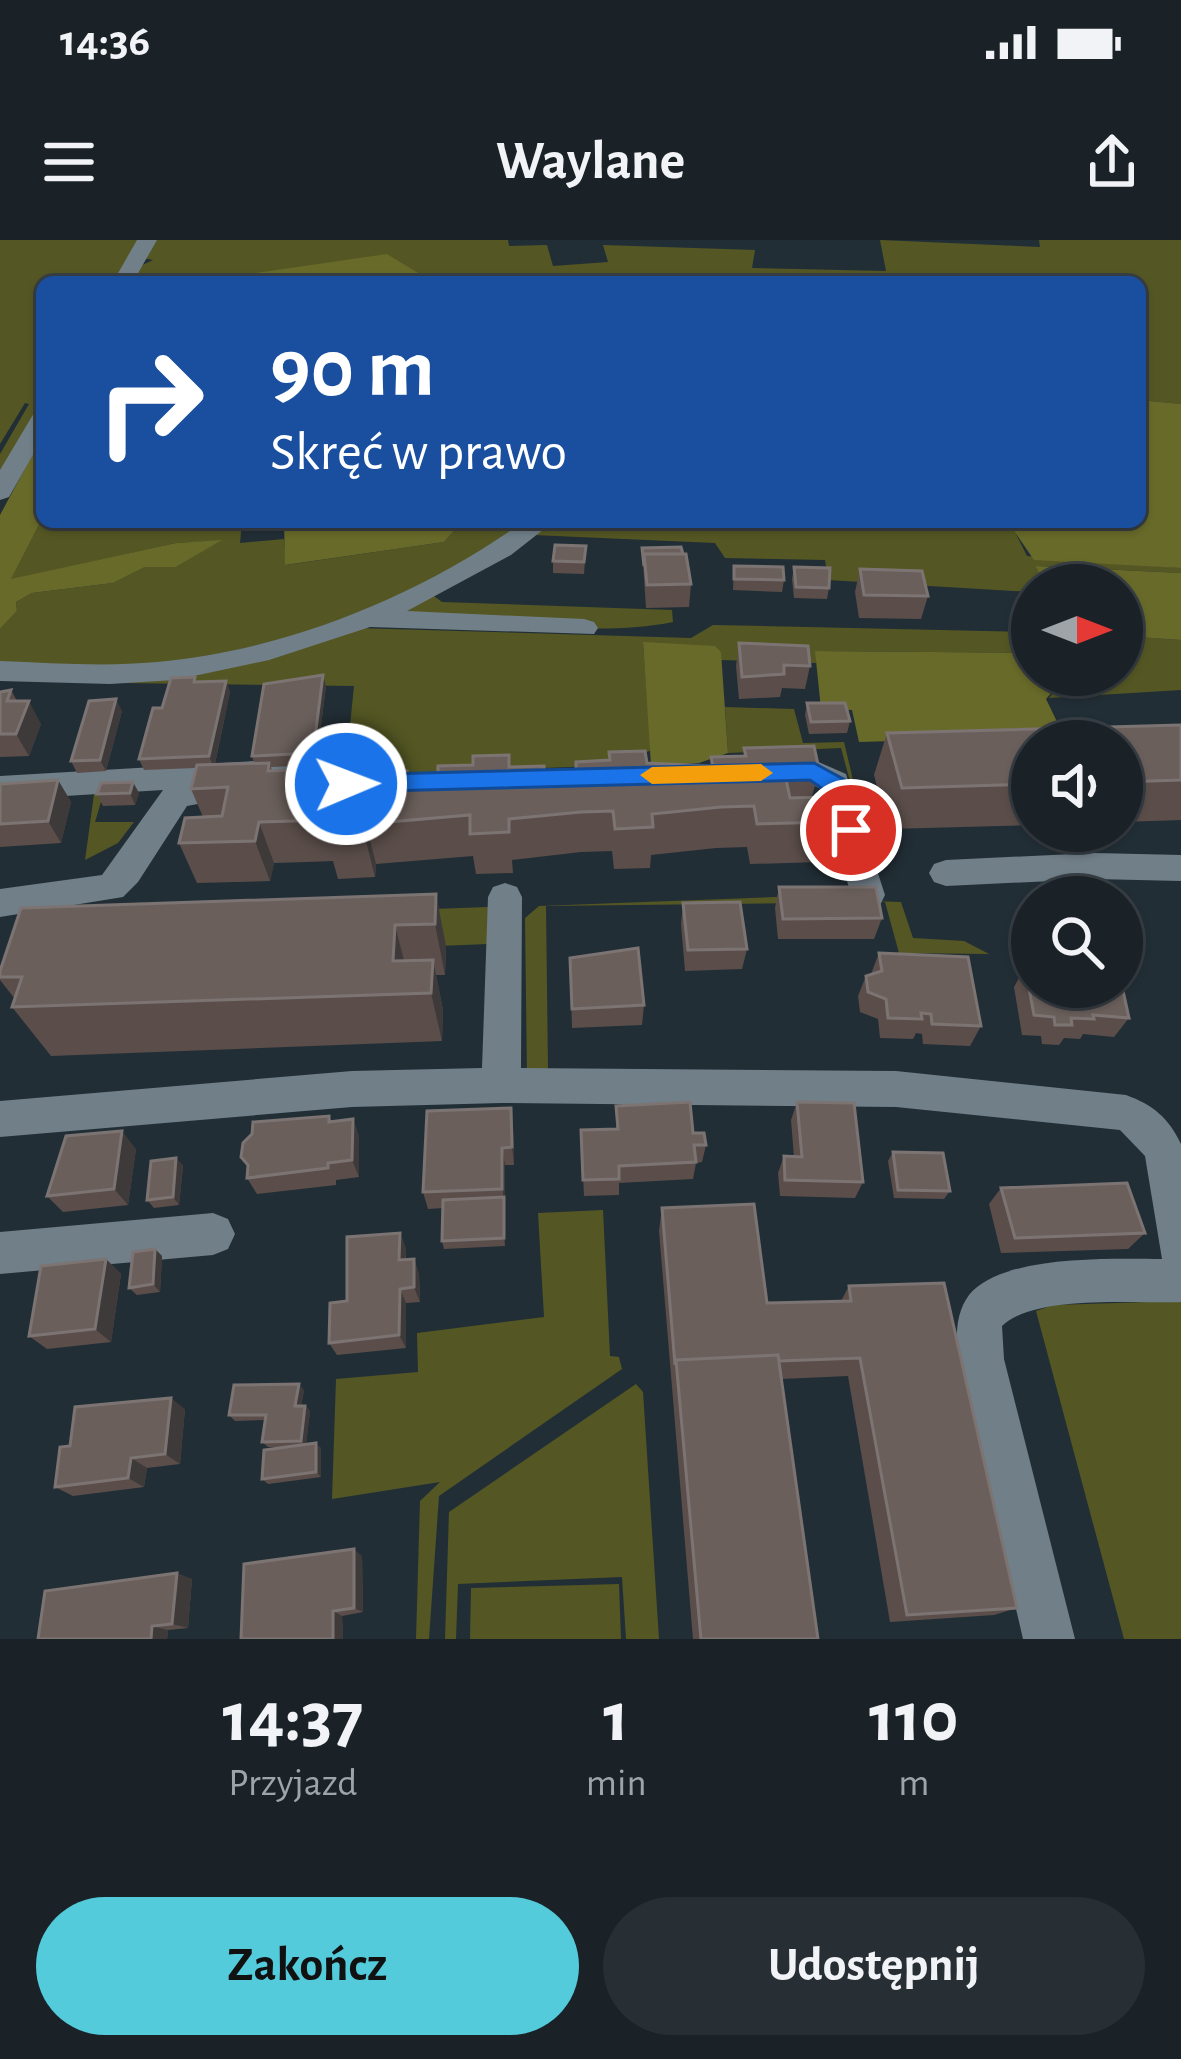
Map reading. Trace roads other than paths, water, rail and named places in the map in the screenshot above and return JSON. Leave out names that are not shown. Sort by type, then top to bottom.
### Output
[{"type":"street","points":[[126,276],[147,240]]},
{"type":"street","points":[[0,492],[36,429]]},
{"type":"street","points":[[0,671],[134,674],[176,670],[364,618],[486,559],[531,528]]},
{"type":"street","points":[[364,618],[584,628]]},
{"type":"street","points":[[741,773],[814,771],[831,778],[842,798],[868,895]]},
{"type":"street","points":[[0,788],[338,776],[184,793],[166,807],[126,874],[111,887],[0,903]]},
{"type":"street","points":[[946,873],[1095,866],[1181,868]]},
{"type":"street","points":[[501,1085],[505,897]]},
{"type":"street","points":[[0,1119],[352,1089],[501,1085],[896,1089],[1126,1113],[1148,1124],[1167,1153],[1181,1253]]},
{"type":"street","points":[[0,1253],[213,1234]]},
{"type":"street","points":[[1049,1639],[981,1359],[980,1320],[992,1304],[1017,1292],[1181,1280]]}]
